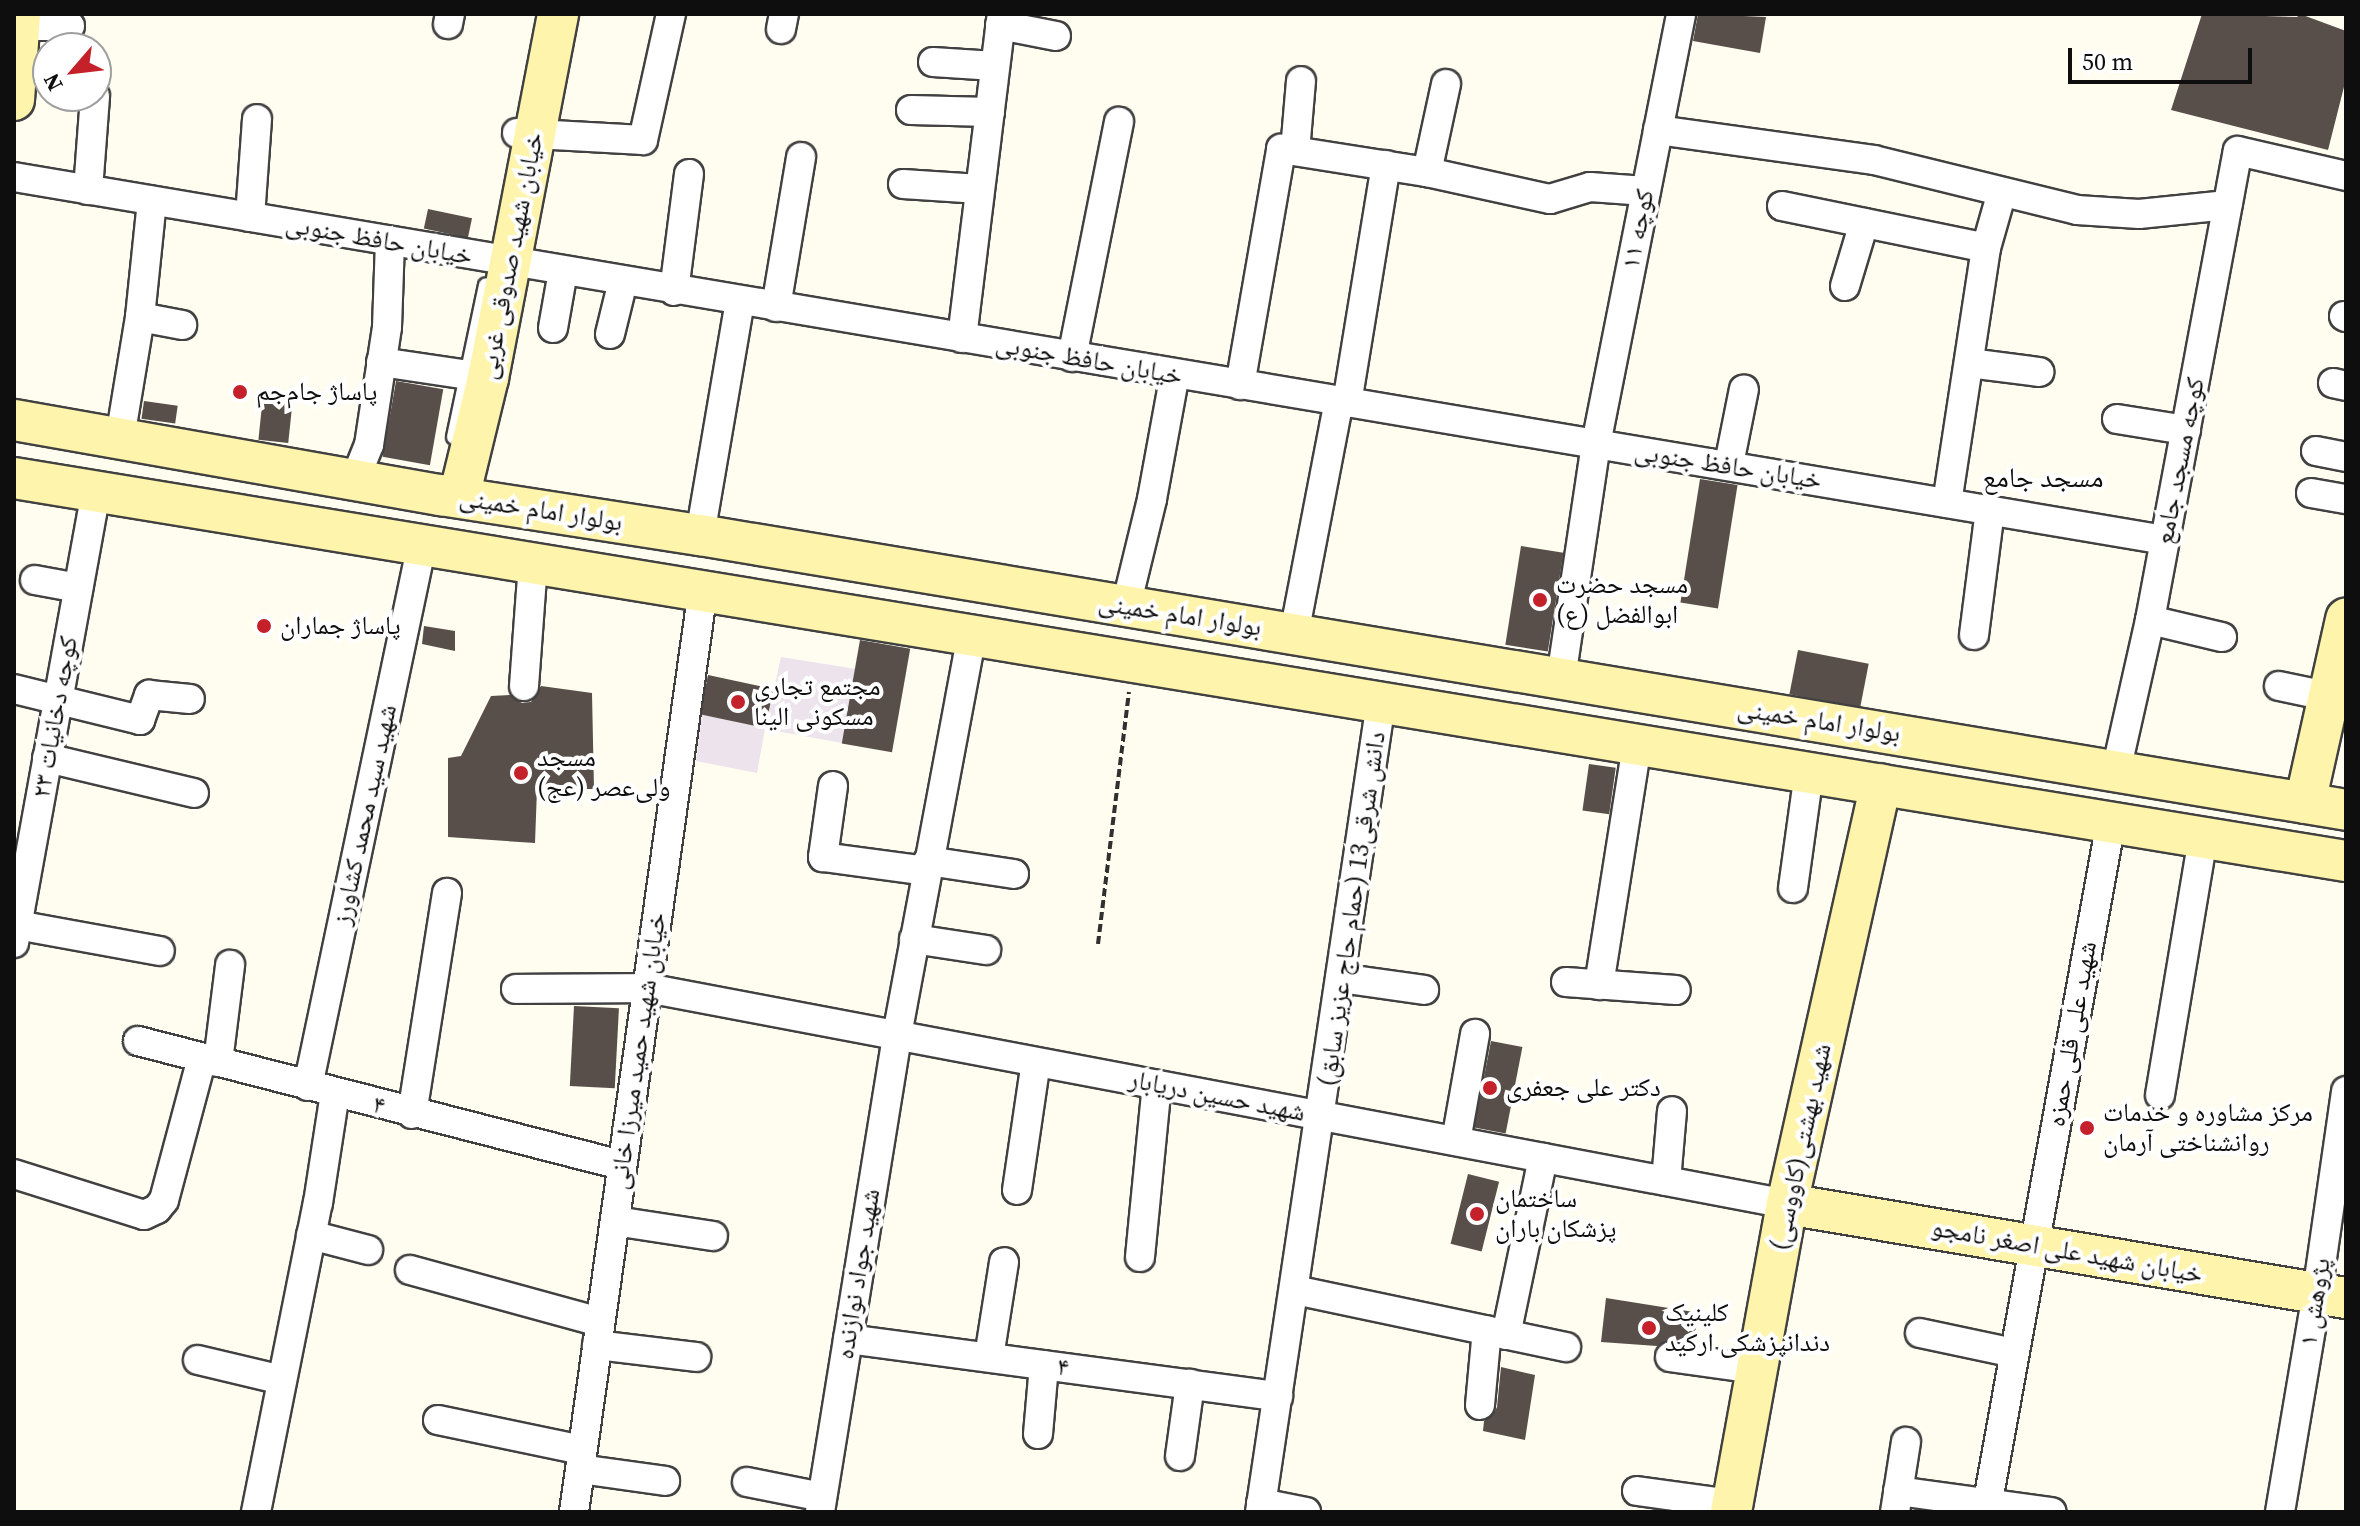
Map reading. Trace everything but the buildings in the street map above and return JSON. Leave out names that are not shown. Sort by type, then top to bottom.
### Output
[{"type":"main road","name":"خیابان شهید صدوقی غربی","points":[[448,483],[478,376],[522,133],[558,14]]},
{"type":"main road","points":[[14,100],[20,20]]},
{"type":"main road","name":"بولوار امام خمینی","points":[[14,420],[356,477],[448,483],[700,535],[2346,810]]},
{"type":"main road","name":"بولوار امام خمینی","points":[[14,478],[2346,861]]},
{"type":"main road","points":[[2305,803],[2346,619]]},
{"type":"main road","name":"شهید بهشتی(کاووسی)","points":[[1732,1508],[1787,1204],[1881,784]]},
{"type":"main road","name":"خیابان شهید علی اصغر نامجو","points":[[1787,1204],[2332,1295]]},
{"type":"street","points":[[522,133],[643,140],[671,14]]},
{"type":"street","name":"کوچه ۱۱","points":[[1561,678],[1596,444],[1681,14]]},
{"type":"street","points":[[20,20],[70,26]]},
{"type":"street","points":[[962,338],[1001,20],[1056,36]]},
{"type":"street","points":[[933,62],[995,66]]},
{"type":"street","points":[[1240,385],[1301,81]]},
{"type":"street","points":[[1427,172],[1446,84]]},
{"type":"street","points":[[911,110],[990,112]]},
{"type":"street","points":[[88,190],[94,112]]},
{"type":"street","points":[[250,217],[257,119]]},
{"type":"street","points":[[1072,357],[1119,122]]},
{"type":"street","points":[[1658,130],[1874,160],[2077,210],[2139,214],[2228,205]]},
{"type":"street","points":[[1288,150],[1427,172],[1550,199],[1590,187],[1646,191]]},
{"type":"street","name":"کوچه مسجد جامع","points":[[2116,771],[2150,620],[2238,151],[2346,176]]},
{"type":"street","points":[[776,307],[801,157]]},
{"type":"street","points":[[1294,634],[1343,402],[1386,165]]},
{"type":"street","points":[[674,291],[689,174]]},
{"type":"street","name":"خیابان حافظ جنوبی","points":[[14,177],[390,242],[498,256],[674,291],[1729,464],[2165,540]]},
{"type":"street","points":[[903,184],[980,189]]},
{"type":"street","points":[[1947,503],[1986,248],[2002,192]]},
{"type":"street","points":[[120,438],[140,317],[152,201]]},
{"type":"street","points":[[1782,206],[1986,248]]},
{"type":"street","points":[[1845,286],[1864,223]]},
{"type":"street","points":[[356,477],[369,445],[387,327],[390,242]]},
{"type":"street","points":[[553,328],[563,271]]},
{"type":"street","points":[[610,334],[623,281]]},
{"type":"street","points":[[700,535],[740,302]]},
{"type":"street","points":[[140,317],[182,325]]},
{"type":"street","points":[[381,362],[478,376]]},
{"type":"street","points":[[1969,363],[2039,372]]},
{"type":"street","points":[[1126,606],[1152,499],[1175,374]]},
{"type":"street","points":[[1729,464],[1744,389]]},
{"type":"street","points":[[2117,419],[2186,430]]},
{"type":"street","points":[[2316,451],[2346,457]]},
{"type":"street","name":"کوچه دخانیات ۲۳","points":[[16,934],[96,491]]},
{"type":"street","points":[[2311,493],[2346,499]]},
{"type":"street","points":[[1974,635],[1990,510]]},
{"type":"street","name":"شهید سید محمد کشاورز","points":[[308,1086],[422,544]]},
{"type":"street","points":[[524,686],[533,562]]},
{"type":"street","points":[[35,580],[78,588]]},
{"type":"street","name":"خیابان شهید حمید میرزا خانی","points":[[574,1512],[703,590]]},
{"type":"street","points":[[2150,620],[2222,637]]},
{"type":"street","name":"شهید جواد نوازنده","points":[[821,1505],[897,1035],[972,634]]},
{"type":"street","points":[[2279,686],[2331,697]]},
{"type":"street","points":[[14,689],[57,703],[140,720],[149,695],[190,699]]},
{"type":"street","name":"دانش شرقی13 (حمام حاج عزیز سابق)","points":[[1261,1508],[1322,1116],[1381,702]]},
{"type":"street","points":[[1599,985],[1637,744]]},
{"type":"street","points":[[47,758],[194,793]]},
{"type":"street","points":[[1793,888],[1809,772]]},
{"type":"street","points":[[833,786],[823,857],[1014,874]]},
{"type":"street","name":"شهید علی قلی حمزه","points":[[1987,1507],[2111,822]]},
{"type":"street","points":[[2160,1095],[2203,837]]},
{"type":"street","points":[[412,1114],[447,893]]},
{"type":"street","points":[[16,934],[160,951]]},
{"type":"street","points":[[914,939],[986,950]]},
{"type":"street","points":[[14,1174],[144,1215],[157,1209],[164,1200],[210,1060],[230,965]]},
{"type":"street","points":[[1340,978],[1424,990]]},
{"type":"street","points":[[1566,982],[1676,990]]},
{"type":"street","name":"شهید حسین دریابار","points":[[516,989],[647,988],[1787,1204]]},
{"type":"street","points":[[1456,1141],[1475,1034]]},
{"type":"street","name":"۴","points":[[138,1041],[412,1114],[622,1165]]},
{"type":"street","points":[[1017,1190],[1036,1062]]},
{"type":"street","points":[[1140,1257],[1157,1085]]},
{"type":"street","name":"پژوهش ۱","points":[[2280,1512],[2332,1295],[2346,1091]]},
{"type":"street","points":[[256,1512],[311,1235],[335,1093]]},
{"type":"street","points":[[1666,1181],[1672,1111]]},
{"type":"street","points":[[1480,1405],[1543,1158]]},
{"type":"street","points":[[615,1221],[713,1236]]},
{"type":"street","points":[[311,1235],[368,1250]]},
{"type":"street","points":[[989,1357],[1004,1262]]},
{"type":"street","points":[[410,1270],[599,1334],[696,1357]]},
{"type":"street","points":[[1295,1290],[1566,1347]]},
{"type":"street","points":[[1920,1333],[2014,1353]]},
{"type":"street","name":"۴","points":[[848,1339],[1278,1396]]},
{"type":"street","points":[[1670,1357],[1757,1369]]},
{"type":"street","points":[[198,1360],[282,1380]]},
{"type":"street","points":[[1038,1434],[1044,1365]]},
{"type":"street","points":[[1180,1456],[1190,1384]]},
{"type":"street","points":[[438,1420],[665,1481]]},
{"type":"street","points":[[1906,1442],[1897,1502],[2052,1512]]},
{"type":"street","points":[[747,1482],[821,1505]]},
{"type":"street","points":[[1637,1491],[1732,1508]]},
{"type":"street","points":[[1261,1508],[1306,1512]]},
{"type":"path","points":[[1098,944],[1133,660]]},
{"type":"shaded area","points":[[781,657],[856,669],[842,743],[765,729],[757,773],[696,761],[702,715],[766,725]]},
{"type":"place","name":"پاساژ جام‌جم","points":[[240,392]]},
{"type":"place","name":"مسجد حضرت ابوالفضل (ع)","points":[[1540,600]]},
{"type":"place","name":"پاساژ جماران","points":[[264,626]]},
{"type":"place","name":"مجتمع تجاری مسکونی الینا","points":[[738,702]]},
{"type":"place","name":"مسجد ولی‌عصر (عج)","points":[[521,773]]},
{"type":"place","name":"دکتر علی جعفری","points":[[1490,1088]]},
{"type":"place","name":"مرکز مشاوره و خدمات روانشناختی آرمان","points":[[2087,1128]]},
{"type":"place","name":"ساختمان پزشکان باران","points":[[1477,1214]]},
{"type":"place","name":"کلینیک دندانپزشکی ارکید","points":[[1649,1328]]},
{"type":"district","name":"مسجد جامع","points":[[2043,477]]}]
